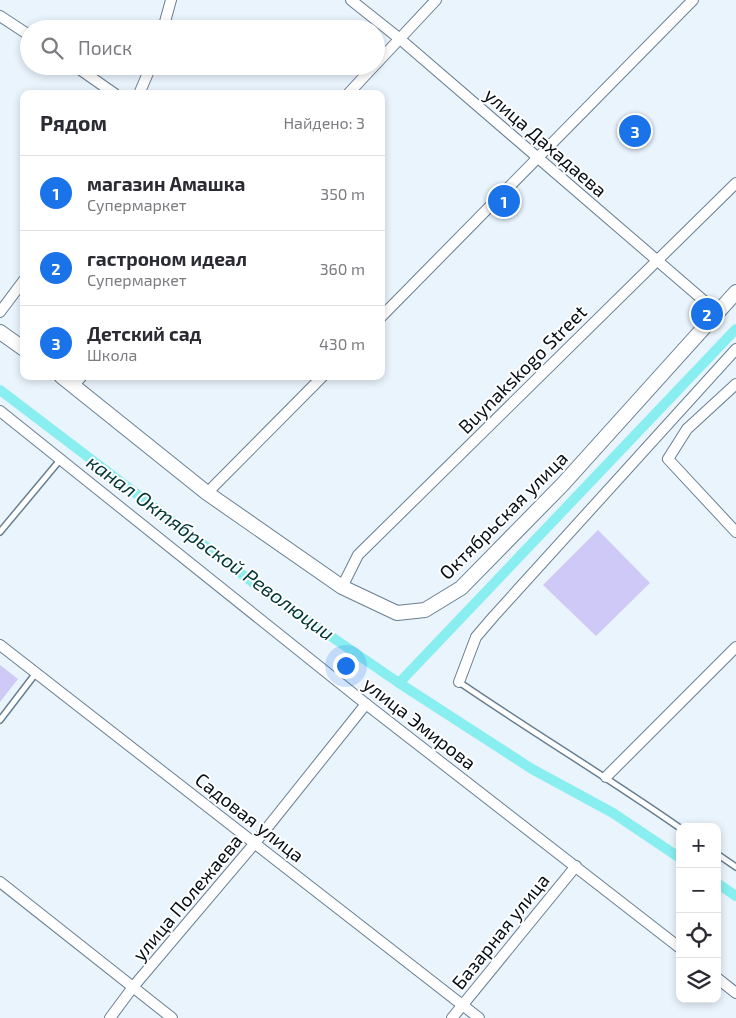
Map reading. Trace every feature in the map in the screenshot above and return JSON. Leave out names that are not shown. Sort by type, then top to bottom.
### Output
[{"type":"street","points":[[165,20],[171,0]]},
{"type":"street","name":"улица Дахадаева","points":[[351,0],[376,20]]},
{"type":"street","points":[[385,55],[436,0]]},
{"type":"street","points":[[385,313],[693,0]]},
{"type":"street","points":[[0,16],[20,29]]},
{"type":"street","name":"улица Дахадаева","points":[[385,27],[717,312]]},
{"type":"street","points":[[88,75],[109,90]]},
{"type":"street","points":[[141,90],[147,75]]},
{"type":"street","points":[[352,90],[366,75]]},
{"type":"street","name":"Buynakskogo Street","points":[[342,587],[358,555],[736,183]]},
{"type":"street","points":[[0,312],[20,285]]},
{"type":"street","name":"Октябрьская улица","points":[[78,381],[207,494],[342,587],[397,613],[425,610],[461,588],[563,484],[736,292]]},
{"type":"street","points":[[0,332],[20,346]]},
{"type":"street","points":[[459,682],[476,637],[736,349]]},
{"type":"street","points":[[207,494],[319,380]]},
{"type":"street","points":[[736,384],[687,429],[668,459],[736,532]]},
{"type":"street","name":"улица Эмирова","points":[[0,411],[366,704],[676,945]]},
{"type":"street","name":"Садовая улица","points":[[0,645],[479,1018]]},
{"type":"street","points":[[606,777],[736,647]]},
{"type":"street","name":"улица Полежаева","points":[[110,1018],[133,987],[255,843],[366,704]]},
{"type":"street","name":"Базарная улица","points":[[452,1018],[576,866]]},
{"type":"street","points":[[0,882],[172,1018]]},
{"type":"street","points":[[721,981],[736,993]]},
{"type":"lane","points":[[0,532],[61,459]]},
{"type":"lane","points":[[0,720],[36,673]]},
{"type":"lane","points":[[459,682],[516,721],[606,777],[676,825]]},
{"type":"lane","points":[[721,857],[736,866]]},
{"type":"shaded area","points":[[598,530],[650,583],[596,636],[543,585]]},
{"type":"shaded area","points":[[0,665],[18,679],[0,702]]},
{"type":"waterway","points":[[399,683],[736,329]]},
{"type":"waterway","name":"канал Октябрьской Революции","points":[[0,390],[259,587],[399,683],[532,769],[613,813],[676,855]]},
{"type":"waterway","name":"канал Октябрьской Революции","points":[[721,886],[736,896]]},
{"type":"place","name":"Детский сад","points":[[635,131]]},
{"type":"place","name":"магазин Амашка","points":[[504,201]]},
{"type":"place","name":"гастроном идеал","points":[[707,314]]}]
